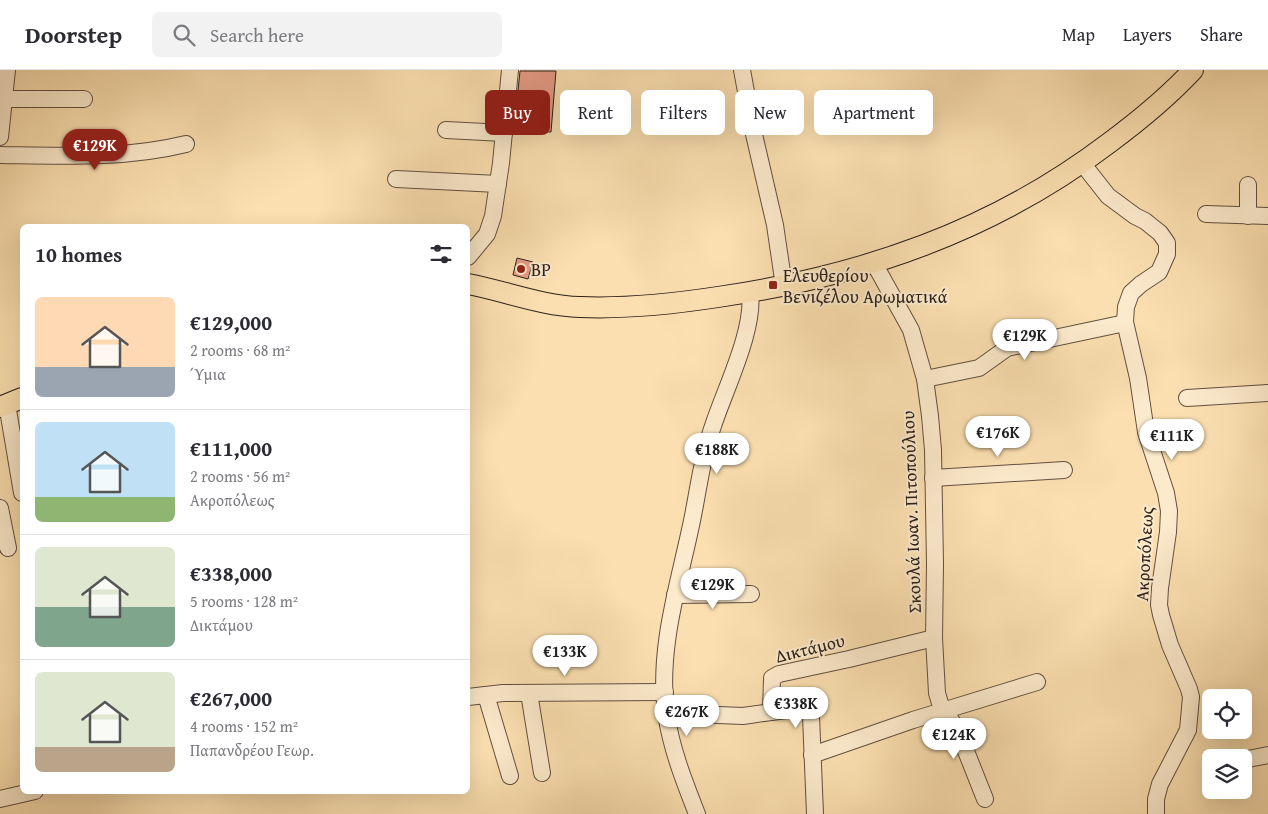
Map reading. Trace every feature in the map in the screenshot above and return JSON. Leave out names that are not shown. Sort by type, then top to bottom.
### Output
[{"type":"main road","points":[[470,284],[556,305],[596,308],[666,305],[784,286],[874,263],[929,244],[975,225],[1025,198],[1082,163],[1158,106],[1193,70]]},
{"type":"street","points":[[0,137],[7,70]]},
{"type":"street","points":[[508,90],[510,70]]},
{"type":"street","points":[[742,70],[755,139],[775,225],[784,286]]},
{"type":"street","points":[[4,99],[84,100]]},
{"type":"street","points":[[446,130],[485,132]]},
{"type":"street","points":[[470,255],[490,228],[504,135]]},
{"type":"street","points":[[0,155],[75,156],[126,154],[186,144]]},
{"type":"street","name":"Ακροπόλεως","points":[[1082,163],[1108,196],[1145,221],[1160,233],[1167,243],[1167,254],[1159,272],[1131,293],[1126,307],[1125,323],[1138,378],[1146,432],[1166,493],[1168,532],[1159,605],[1166,636],[1191,697],[1188,730],[1160,784],[1156,798],[1156,814]]},
{"type":"street","points":[[396,179],[498,184]]},
{"type":"street","points":[[1248,185],[1248,216]]},
{"type":"street","points":[[1206,214],[1268,216]]},
{"type":"street","name":"Σκουλά Ιωαν. Πιτοπούλιου","points":[[874,263],[911,330],[925,379],[932,428],[935,554],[934,638],[937,693],[942,710]]},
{"type":"street","points":[[697,814],[679,766],[666,713],[666,653],[675,595],[696,505],[708,440],[749,324],[752,305],[750,292]]},
{"type":"street","points":[[925,379],[980,368],[1008,348],[1125,323]]},
{"type":"street","points":[[1187,398],[1268,392]]},
{"type":"street","points":[[10,403],[20,478]]},
{"type":"street","points":[[934,478],[1064,470]]},
{"type":"street","points":[[0,508],[8,548]]},
{"type":"street","points":[[675,595],[751,594]]},
{"type":"street","name":"Δικτάμου","points":[[771,712],[772,678],[778,674],[850,659],[934,638]]},
{"type":"street","points":[[812,755],[942,710],[1037,682]]},
{"type":"street","points":[[470,697],[529,693],[665,692]]},
{"type":"street","points":[[529,693],[542,773]]},
{"type":"street","points":[[486,695],[510,776]]},
{"type":"street","points":[[666,713],[743,716],[801,708],[809,710],[811,716],[815,814]]},
{"type":"street","points":[[942,710],[950,717],[958,731],[986,799]]},
{"type":"street","points":[[1252,758],[1268,755]]},
{"type":"street","points":[[0,799],[21,794]]},
{"type":"building","points":[[520,71],[556,71],[551,132],[550,90],[518,90]]},
{"type":"building","points":[[517,258],[533,262],[528,279],[513,275]]},
{"type":"place","name":"BP","points":[[521,269]]},
{"type":"place","name":"Ελευθερίου Βενιζέλου Αρωματικά","points":[[773,285]]}]
